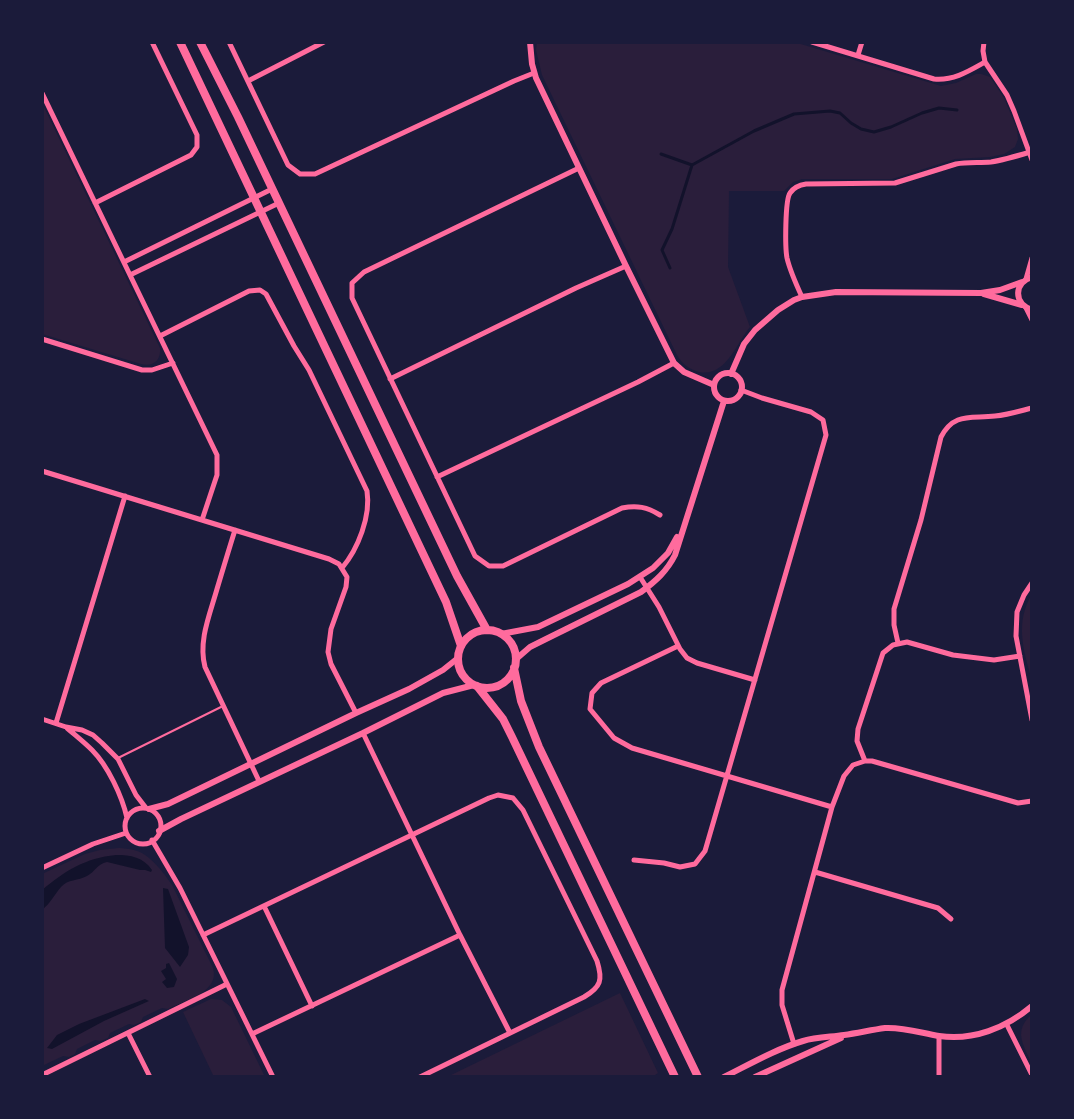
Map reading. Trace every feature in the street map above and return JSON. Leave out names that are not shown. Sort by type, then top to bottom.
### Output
[{"type":"main road","points":[[180,42],[446,602],[461,646]]},
{"type":"main road","points":[[200,42],[457,576],[487,630]]},
{"type":"main road","points":[[675,1077],[503,719],[475,685],[460,671],[458,658],[461,646],[472,634],[487,630],[501,634],[512,645],[521,701],[539,747],[698,1077]]},
{"type":"main road","points":[[475,685],[494,687],[502,683],[508,678],[515,664]]},
{"type":"street","points":[[95,203],[191,155],[197,147],[197,135],[152,42]]},
{"type":"street","points":[[229,42],[288,165],[300,174],[315,174],[534,73]]},
{"type":"street","points":[[248,81],[324,42]]},
{"type":"street","points":[[530,42],[534,73],[674,363],[684,372],[714,385]]},
{"type":"street","points":[[812,42],[934,79],[957,77],[985,62]]},
{"type":"street","points":[[858,56],[862,42]]},
{"type":"street","points":[[984,42],[985,62],[1011,103],[1032,160]]},
{"type":"street","points":[[42,93],[217,456],[217,475],[202,520]]},
{"type":"street","points":[[802,297],[786,256],[787,201],[791,192],[798,186],[895,183],[956,164],[988,162],[1030,152]]},
{"type":"street","points":[[579,168],[364,272],[352,283],[352,298],[475,556],[489,566],[503,566],[622,508],[643,507],[660,515]]},
{"type":"street","points":[[124,262],[272,189]]},
{"type":"street","points":[[130,275],[279,203]]},
{"type":"street","points":[[1032,258],[1027,279],[1019,287],[1018,294],[1019,300],[1027,307],[1032,320]]},
{"type":"street","points":[[390,379],[626,266]]},
{"type":"street","points":[[731,374],[744,344],[755,330],[778,310],[802,297],[836,292],[981,293],[1000,290],[1027,279]]},
{"type":"street","points":[[160,336],[249,291],[260,290],[268,296],[309,370],[367,491],[368,507],[356,548],[342,568]]},
{"type":"street","points":[[981,293],[1027,307]]},
{"type":"street","points":[[42,339],[142,370],[152,370],[173,363]]},
{"type":"street","points":[[437,477],[674,363]]},
{"type":"street","points":[[731,374],[739,380],[741,390],[735,399],[724,401],[717,396],[714,385],[720,376],[731,374]]},
{"type":"street","points":[[634,860],[680,867],[695,864],[705,851],[826,435],[823,420],[811,412],[741,390]]},
{"type":"street","points":[[515,664],[530,647],[630,598],[647,588],[669,567],[675,555],[724,401]]},
{"type":"street","points":[[898,643],[894,625],[894,609],[921,520],[941,437],[954,421],[967,417],[995,416],[1032,408]]},
{"type":"street","points":[[42,471],[339,564],[347,577],[346,587],[332,629],[328,652],[331,664],[356,713]]},
{"type":"street","points":[[56,723],[125,496]]},
{"type":"street","points":[[501,634],[538,627],[640,577],[654,568],[668,553],[683,526]]},
{"type":"street","points":[[235,530],[205,630],[202,651],[205,667],[259,781]]},
{"type":"street","points":[[640,577],[687,658],[755,680]]},
{"type":"street","points":[[1032,583],[1017,612],[1016,636],[1032,720]]},
{"type":"street","points":[[865,761],[857,741],[858,729],[883,653],[893,645],[908,642],[953,656],[994,660],[1020,657]]},
{"type":"street","points":[[678,646],[601,683],[592,693],[590,709],[614,738],[632,748],[832,807]]},
{"type":"street","points":[[147,809],[168,804],[427,679],[458,658]]},
{"type":"street","points":[[66,726],[98,756],[111,777],[125,808],[126,833],[136,842],[146,843],[152,840],[159,831],[259,781],[443,693],[475,685]]},
{"type":"street","points":[[42,719],[82,729],[93,735],[118,759],[136,795],[147,809]]},
{"type":"street","points":[[363,733],[510,1033]]},
{"type":"street","points":[[794,1044],[782,1005],[782,990],[832,807],[844,776],[853,765],[872,761],[1018,804],[1032,801]]},
{"type":"street","points":[[203,935],[489,798],[503,795],[513,798],[523,810],[597,961],[601,974],[599,985],[595,991],[584,998],[420,1077]]},
{"type":"street","points":[[127,818],[139,808],[147,809],[159,818],[159,831]]},
{"type":"street","points":[[42,868],[93,844],[126,833]]},
{"type":"street","points":[[152,840],[180,888],[273,1077]]},
{"type":"street","points":[[815,872],[938,908],[951,919]]},
{"type":"street","points":[[264,906],[312,1006]]},
{"type":"street","points":[[252,1034],[460,935]]},
{"type":"street","points":[[42,1075],[227,984]]},
{"type":"street","points":[[724,1077],[807,1040],[887,1028],[907,1029],[939,1036],[968,1036],[1007,1025],[1032,1006]]},
{"type":"street","points":[[1007,1025],[1032,1075]]},
{"type":"street","points":[[128,1033],[150,1077]]},
{"type":"street","points":[[755,1077],[847,1035]]},
{"type":"street","points":[[939,1036],[939,1077]]},
{"type":"lane","points":[[118,759],[223,706]]},
{"type":"shaded area","points":[[537,42],[794,42],[941,86],[981,74],[990,77],[1004,98],[1017,129],[1018,139],[1015,147],[1004,154],[955,159],[892,179],[802,179],[793,182],[784,191],[729,191],[728,267],[750,327],[723,364],[708,372],[699,372],[686,366],[677,355],[542,75],[536,50]]},
{"type":"shaded area","points":[[42,103],[160,348],[156,362],[141,364],[42,334]]},
{"type":"shaded area","points":[[1032,594],[1032,680],[1026,658],[1022,626]]},
{"type":"shaded area","points":[[119,848],[140,852],[156,864],[165,875],[213,968],[214,976],[211,983],[200,994],[168,1009],[162,1008],[143,1017],[141,1022],[134,1025],[129,1024],[110,1033],[108,1038],[101,1041],[95,1040],[77,1049],[75,1054],[69,1057],[63,1056],[44,1065],[42,1069],[42,874],[85,854]]},
{"type":"shaded area","points":[[116,855],[136,858],[145,862],[152,870],[151,872],[104,863],[87,876],[64,884],[42,910],[42,890],[67,871],[85,862]]},
{"type":"shaded area","points":[[163,888],[168,889],[189,947],[188,955],[180,967],[165,948]]},
{"type":"shaded area","points":[[169,963],[177,979],[174,987],[167,988],[162,982],[166,979],[161,971]]},
{"type":"shaded area","points":[[620,993],[658,1073],[656,1077],[447,1077]]},
{"type":"shaded area","points":[[145,999],[149,1001],[104,1021],[52,1049],[47,1048],[57,1035],[79,1024]]},
{"type":"shaded area","points":[[211,999],[222,1000],[231,1007],[265,1077],[214,1077],[183,1012]]},
{"type":"shaded area","points":[[1032,1014],[1032,1064],[1023,1044],[1021,1032],[1026,1020]]},
{"type":"waterway","points":[[670,268],[662,250],[672,229],[692,165],[754,131],[794,114],[830,111],[840,113],[861,129],[874,132],[939,108],[957,110]]},
{"type":"waterway","points":[[661,154],[692,165]]}]
